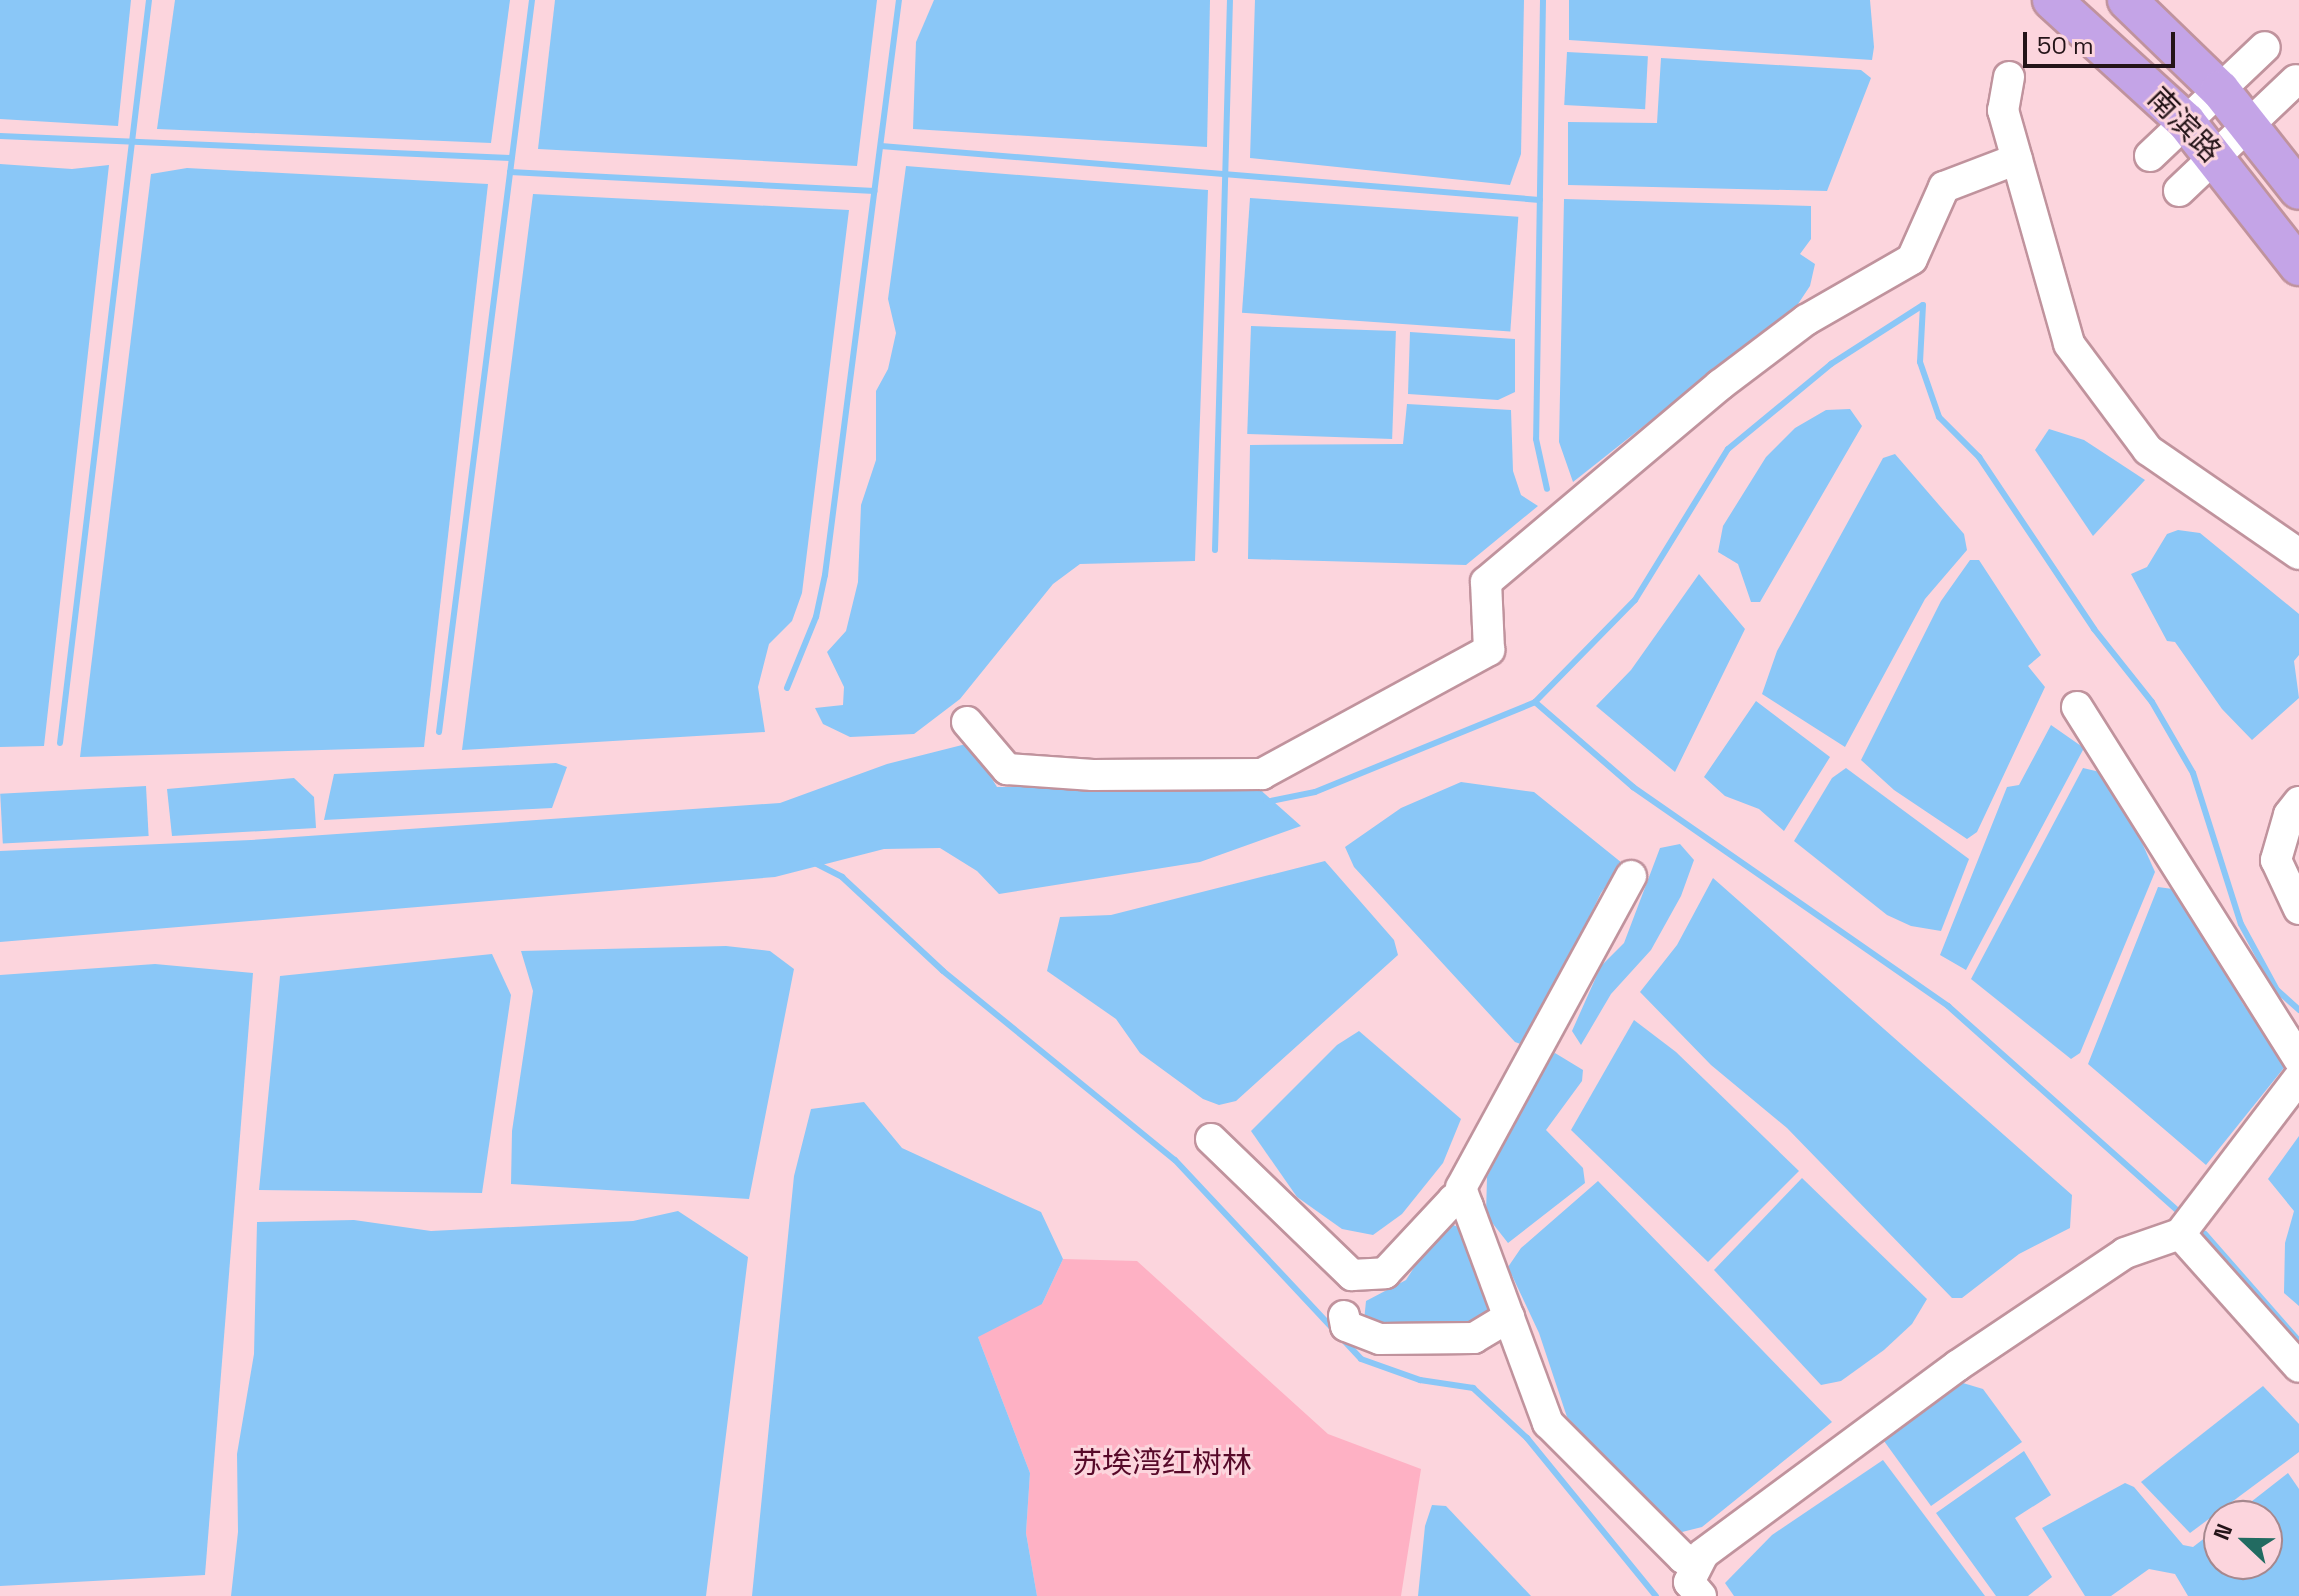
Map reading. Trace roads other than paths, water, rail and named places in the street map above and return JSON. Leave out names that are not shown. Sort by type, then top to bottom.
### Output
[{"type":"main road","name":"南滨路","points":[[2052,0],[2186,122],[2216,156],[2299,266]]},
{"type":"main road","name":"南滨路","points":[[2127,0],[2220,90],[2299,190]]},
{"type":"street","points":[[2150,156],[2265,47]]},
{"type":"street","points":[[2009,77],[2003,110],[2069,344],[2148,450],[2299,554]]},
{"type":"street","points":[[2179,191],[2296,80]]},
{"type":"street","points":[[967,722],[1007,769],[1093,775],[1262,774],[1489,650],[1486,582],[1720,385],[1806,320],[1912,259],[1944,187],[2017,159]]},
{"type":"street","points":[[2077,707],[2299,1059]]},
{"type":"street","points":[[2299,802],[2289,815],[2276,860],[2299,909]]},
{"type":"street","points":[[1631,876],[1461,1188],[1548,1423],[1683,1558],[1699,1562]]},
{"type":"street","points":[[1701,1596],[1689,1582],[1703,1554],[1957,1366],[2125,1253],[2180,1234],[2299,1078]]},
{"type":"street","points":[[1211,1139],[1352,1275],[1385,1273],[1453,1200],[1468,1206]]},
{"type":"street","points":[[2180,1234],[2299,1367]]},
{"type":"street","points":[[1344,1316],[1346,1326],[1380,1339],[1474,1338],[1509,1317]]},
{"type":"water","points":[[0,0],[131,0],[118,126],[0,119]]},
{"type":"water","points":[[175,0],[510,0],[491,143],[157,129]]},
{"type":"water","points":[[555,0],[877,0],[857,166],[538,149]]},
{"type":"water","points":[[934,0],[1210,0],[1207,147],[913,129],[916,42]]},
{"type":"water","points":[[1255,0],[1524,0],[1521,154],[1510,185],[1250,158]]},
{"type":"water","points":[[1569,0],[1870,0],[1874,47],[1872,60],[1569,40]]},
{"type":"water","points":[[1567,52],[1648,56],[1645,109],[1564,105]]},
{"type":"water","points":[[1661,58],[1861,70],[1871,78],[1827,191],[1568,185],[1568,122],[1657,123]]},
{"type":"water","points":[[0,164],[72,169],[109,165],[44,746],[0,747]]},
{"type":"water","points":[[906,166],[1208,190],[1195,561],[1080,564],[1053,584],[960,699],[914,734],[850,737],[823,724],[815,708],[843,705],[844,687],[827,652],[846,631],[858,582],[861,505],[876,460],[876,391],[888,369],[896,333],[888,299]]},
{"type":"water","points":[[187,168],[488,184],[424,747],[80,757],[151,174]]},
{"type":"water","points":[[533,194],[849,210],[802,593],[792,621],[769,644],[758,687],[765,732],[462,750]]},
{"type":"water","points":[[1250,198],[1518,217],[1510,331],[1242,313]]},
{"type":"water","points":[[1564,199],[1811,206],[1811,239],[1800,254],[1815,264],[1810,286],[1798,304],[1573,482],[1559,442]]},
{"type":"water","points":[[1251,326],[1396,331],[1392,439],[1247,434]]},
{"type":"water","points":[[1410,332],[1515,339],[1515,392],[1498,400],[1408,394]]},
{"type":"water","points":[[1407,404],[1511,410],[1513,471],[1521,495],[1538,506],[1466,565],[1248,559],[1250,445],[1403,444]]},
{"type":"water","points":[[1850,409],[1862,426],[1760,602],[1751,602],[1738,564],[1718,552],[1723,526],[1766,457],[1795,428],[1826,410]]},
{"type":"water","points":[[2049,429],[2084,440],[2145,480],[2093,536],[2035,450]]},
{"type":"water","points":[[1895,454],[1964,534],[1967,550],[1925,599],[1845,747],[1762,694],[1777,651],[1883,458]]},
{"type":"water","points":[[2178,530],[2200,533],[2299,614],[2299,655],[2294,661],[2299,698],[2252,740],[2222,709],[2175,642],[2167,641],[2131,574],[2147,567],[2167,534]]},
{"type":"water","points":[[1970,560],[1979,560],[2041,655],[2028,666],[2045,687],[1977,832],[1967,839],[1894,790],[1861,760],[1941,601]]},
{"type":"water","points":[[1699,574],[1745,629],[1675,772],[1596,706],[1631,670]]},
{"type":"water","points":[[1756,701],[1830,757],[1784,831],[1759,809],[1725,796],[1704,777]]},
{"type":"water","points":[[2051,725],[2084,748],[1966,970],[1940,955],[2007,787],[2019,785]]},
{"type":"water","points":[[970,743],[997,787],[1256,786],[1301,826],[1200,862],[999,894],[977,871],[940,848],[884,849],[775,877],[0,942],[0,851],[251,840],[780,803],[887,764]]},
{"type":"water","points":[[556,763],[567,767],[552,808],[324,820],[334,774]]},
{"type":"water","points":[[1846,768],[1969,859],[1941,931],[1911,926],[1887,915],[1794,841],[1832,778]]},
{"type":"water","points":[[2083,768],[2100,772],[2127,809],[2155,872],[2080,1053],[2071,1059],[1971,979]]},
{"type":"water","points":[[294,778],[314,797],[316,828],[172,836],[167,789]]},
{"type":"water","points":[[1461,782],[1534,792],[1622,863],[1601,893],[1526,1046],[1515,1042],[1354,867],[1345,847],[1401,808]]},
{"type":"water","points":[[146,786],[149,836],[3,844],[0,794]]},
{"type":"water","points":[[1680,844],[1694,860],[1681,896],[1651,950],[1611,994],[1581,1045],[1572,1031],[1601,966],[1624,943],[1660,848]]},
{"type":"water","points":[[1325,861],[1394,940],[1398,955],[1236,1101],[1219,1105],[1203,1099],[1140,1053],[1116,1019],[1047,971],[1060,917],[1111,915]]},
{"type":"water","points":[[1713,878],[2072,1195],[2070,1228],[2019,1254],[1962,1298],[1952,1298],[1787,1128],[1711,1065],[1640,992],[1677,945]]},
{"type":"water","points":[[2158,887],[2180,890],[2243,1004],[2287,1064],[2206,1165],[2088,1064]]},
{"type":"water","points":[[726,946],[770,951],[794,969],[749,1199],[511,1184],[512,1131],[533,991],[521,951]]},
{"type":"water","points":[[492,954],[511,995],[482,1193],[259,1190],[280,976]]},
{"type":"water","points":[[155,964],[253,973],[205,1575],[0,1586],[0,975]]},
{"type":"water","points":[[1634,1020],[1676,1052],[1799,1171],[1708,1262],[1571,1130]]},
{"type":"water","points":[[1359,1031],[1461,1119],[1443,1163],[1402,1214],[1373,1235],[1342,1229],[1297,1197],[1251,1131],[1337,1045]]},
{"type":"water","points":[[1555,1053],[1583,1070],[1582,1081],[1546,1130],[1583,1168],[1585,1183],[1508,1243],[1486,1215],[1487,1177],[1544,1061]]},
{"type":"water","points":[[864,1102],[902,1148],[1041,1212],[1063,1259],[1042,1304],[978,1337],[1030,1473],[1026,1533],[1037,1596],[752,1596],[794,1176],[811,1109]]},
{"type":"water","points":[[2299,1136],[2299,1306],[2284,1293],[2285,1243],[2294,1211],[2268,1179]]},
{"type":"water","points":[[1802,1178],[1927,1299],[1912,1324],[1884,1350],[1841,1381],[1821,1385],[1714,1270]]},
{"type":"water","points":[[1598,1181],[1832,1422],[1702,1527],[1682,1532],[1667,1524],[1567,1417],[1539,1333],[1508,1267],[1521,1248]]},
{"type":"water","points":[[678,1211],[748,1257],[706,1596],[231,1596],[238,1532],[237,1454],[254,1354],[257,1222],[354,1220],[431,1231],[633,1221]]},
{"type":"water","points":[[1444,1221],[1458,1227],[1496,1312],[1475,1334],[1400,1336],[1364,1321],[1366,1301],[1406,1280]]},
{"type":"water","points":[[1963,1383],[1983,1389],[2022,1442],[1931,1506],[1884,1441]]},
{"type":"water","points":[[2263,1386],[2299,1424],[2299,1452],[2234,1500],[2203,1500],[2203,1523],[2190,1533],[2141,1482]]},
{"type":"water","points":[[2024,1451],[2051,1495],[2015,1518],[2052,1577],[2028,1596],[1996,1596],[1936,1513]]},
{"type":"water","points":[[1883,1460],[1985,1596],[1734,1596],[1725,1583],[1772,1535]]},
{"type":"water","points":[[2288,1473],[2299,1489],[2299,1596],[2188,1596],[2175,1574],[2149,1569],[2111,1596],[2085,1596],[2042,1528],[2125,1483],[2134,1487],[2183,1545],[2193,1547],[2203,1539],[2203,1580],[2283,1580],[2283,1500],[2253,1500]]},
{"type":"water","points":[[1432,1505],[1446,1506],[1531,1596],[1418,1596],[1425,1526]]},
{"type":"waterway","points":[[60,743],[149,0]]},
{"type":"waterway","points":[[439,732],[532,0]]},
{"type":"waterway","points":[[787,688],[816,617],[825,575],[899,0]]},
{"type":"waterway","points":[[1215,550],[1230,0]]},
{"type":"waterway","points":[[1543,0],[1536,439],[1547,489]]},
{"type":"waterway","points":[[0,136],[512,158]]},
{"type":"waterway","points":[[881,146],[1540,200]]},
{"type":"waterway","points":[[510,172],[875,191]]},
{"type":"waterway","points":[[1535,702],[1635,600],[1728,449],[1831,364],[1923,305],[1920,362],[1939,417],[1979,457],[2094,629],[2152,702],[2193,773],[2241,924],[2277,990],[2299,1010]]},
{"type":"waterway","points":[[1266,802],[1315,792],[1535,702],[1633,787],[1948,1006],[2176,1209]]},
{"type":"waterway","points":[[813,862],[842,877],[943,971],[1175,1160],[1361,1359],[1420,1380],[1473,1388],[1527,1438],[1656,1596]]},
{"type":"waterway","points":[[2205,1234],[2299,1341]]},
{"type":"park label","name":"苏埃湾红树林","points":[[1162,1463]]}]
